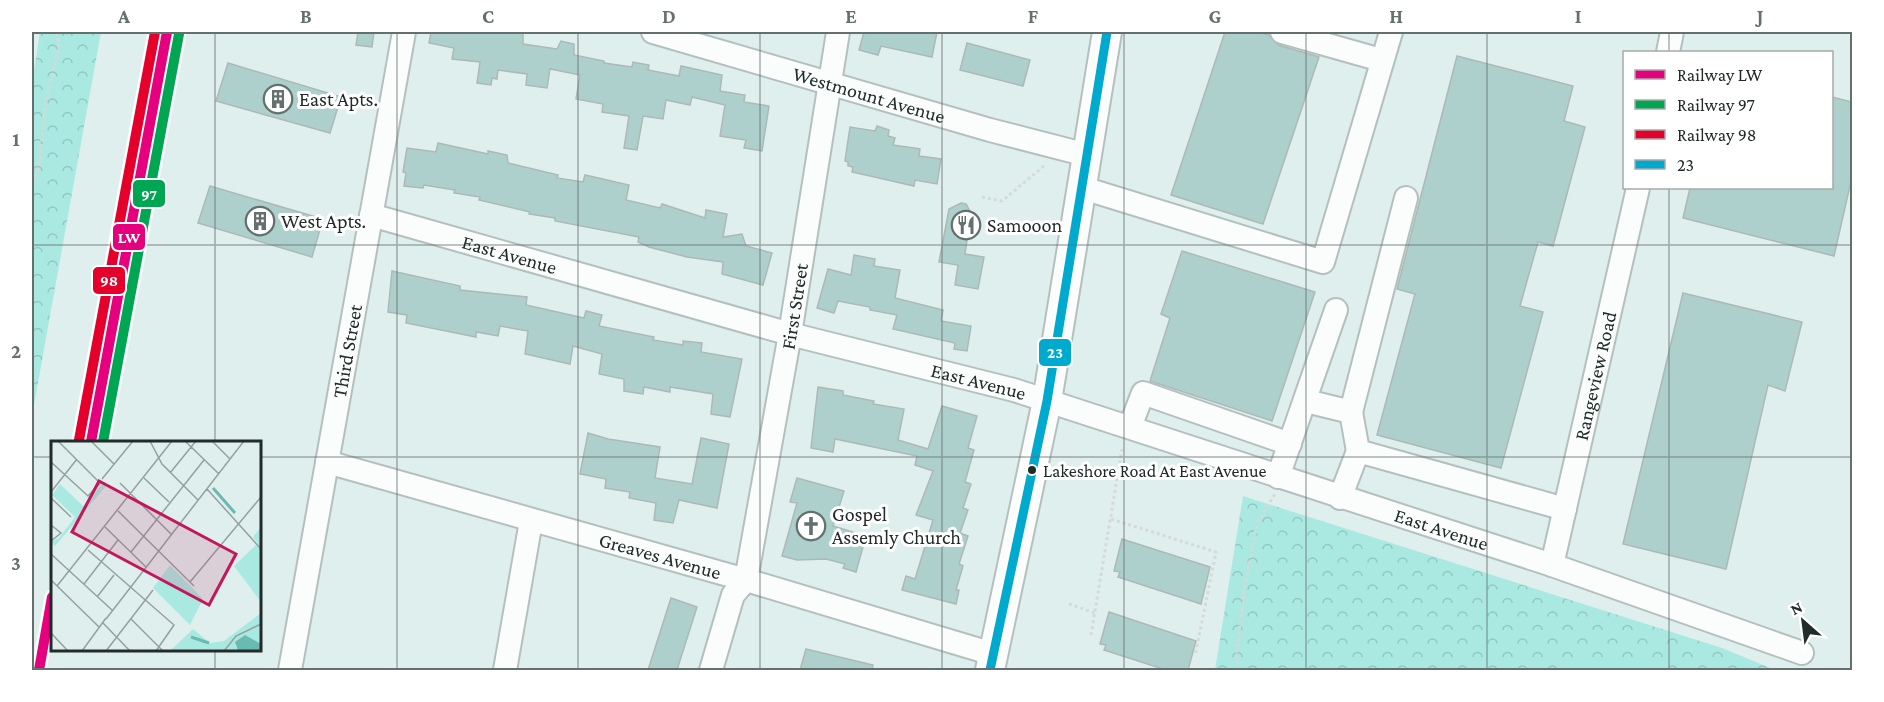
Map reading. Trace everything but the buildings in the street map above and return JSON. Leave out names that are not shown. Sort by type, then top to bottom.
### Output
[{"type":"main road","points":[[991,662],[1047,401],[1107,32]]},
{"type":"street","name":"Third Street","points":[[290,670],[404,32]]},
{"type":"street","name":"Westmount Avenue","points":[[653,32],[1029,141],[1087,155]]},
{"type":"street","name":"First Street","points":[[746,580],[790,334],[838,32]]},
{"type":"street","points":[[1282,32],[1381,60]]},
{"type":"street","points":[[1083,188],[1323,262],[1390,32]]},
{"type":"street","points":[[1668,51],[1672,32]]},
{"type":"street","name":"Rangeview Road","points":[[1552,565],[1638,189]]},
{"type":"street","points":[[1340,498],[1358,451],[1351,412],[1406,198]]},
{"type":"street","name":"East Avenue","points":[[371,215],[790,334],[1014,390],[1216,457],[1276,487],[1340,498],[1552,565],[1802,653]]},
{"type":"street","points":[[1276,487],[1336,310]]},
{"type":"street","points":[[1130,427],[1143,393],[1290,444]]},
{"type":"street","points":[[1306,401],[1351,412]]},
{"type":"street","points":[[1171,441],[1184,408]]},
{"type":"street","points":[[1216,457],[1224,421]]},
{"type":"street","points":[[1358,451],[1564,509]]},
{"type":"street","name":"Greaves Avenue","points":[[327,462],[746,580],[991,662]]},
{"type":"street","points":[[505,670],[531,521]]},
{"type":"street","points":[[711,670],[733,595],[746,580]]},
{"type":"path","points":[[32,188],[40,162],[44,114],[58,43],[55,32]]},
{"type":"path","points":[[982,197],[1002,201],[1047,163]]},
{"type":"path","points":[[1091,635],[1122,449]]},
{"type":"path","points":[[1240,670],[1236,658],[1244,592],[1257,524],[1276,487]]},
{"type":"path","points":[[1110,519],[1215,552],[1195,656]]},
{"type":"path","points":[[1069,604],[1095,613]]},
{"type":"green space","points":[[40,32],[101,32],[32,416],[32,83]]},
{"type":"green space","points":[[1243,496],[1722,648],[1775,670],[1215,670]]},
{"type":"green space","points":[[1573,659],[1697,670],[1569,670]]},
{"type":"rail line","name":"98","points":[[79,440],[155,32]]},
{"type":"rail line","name":"LW","points":[[91,441],[167,32]]},
{"type":"rail line","name":"97","points":[[103,441],[179,34]]},
{"type":"rail line","name":"LW","points":[[39,670],[51,603]]},
{"type":"transit line","name":"23","points":[[990,670],[1047,401],[1107,32]]},
{"type":"place","name":"East Apts.","points":[[278,99]]},
{"type":"place","name":"West Apts.","points":[[260,221]]},
{"type":"place","name":"Samooon","points":[[966,225]]},
{"type":"place","name":"Lakeshore Road At East Avenue","points":[[1032,470]]},
{"type":"place","name":"Gospel Assemly Church","points":[[811,526]]}]
